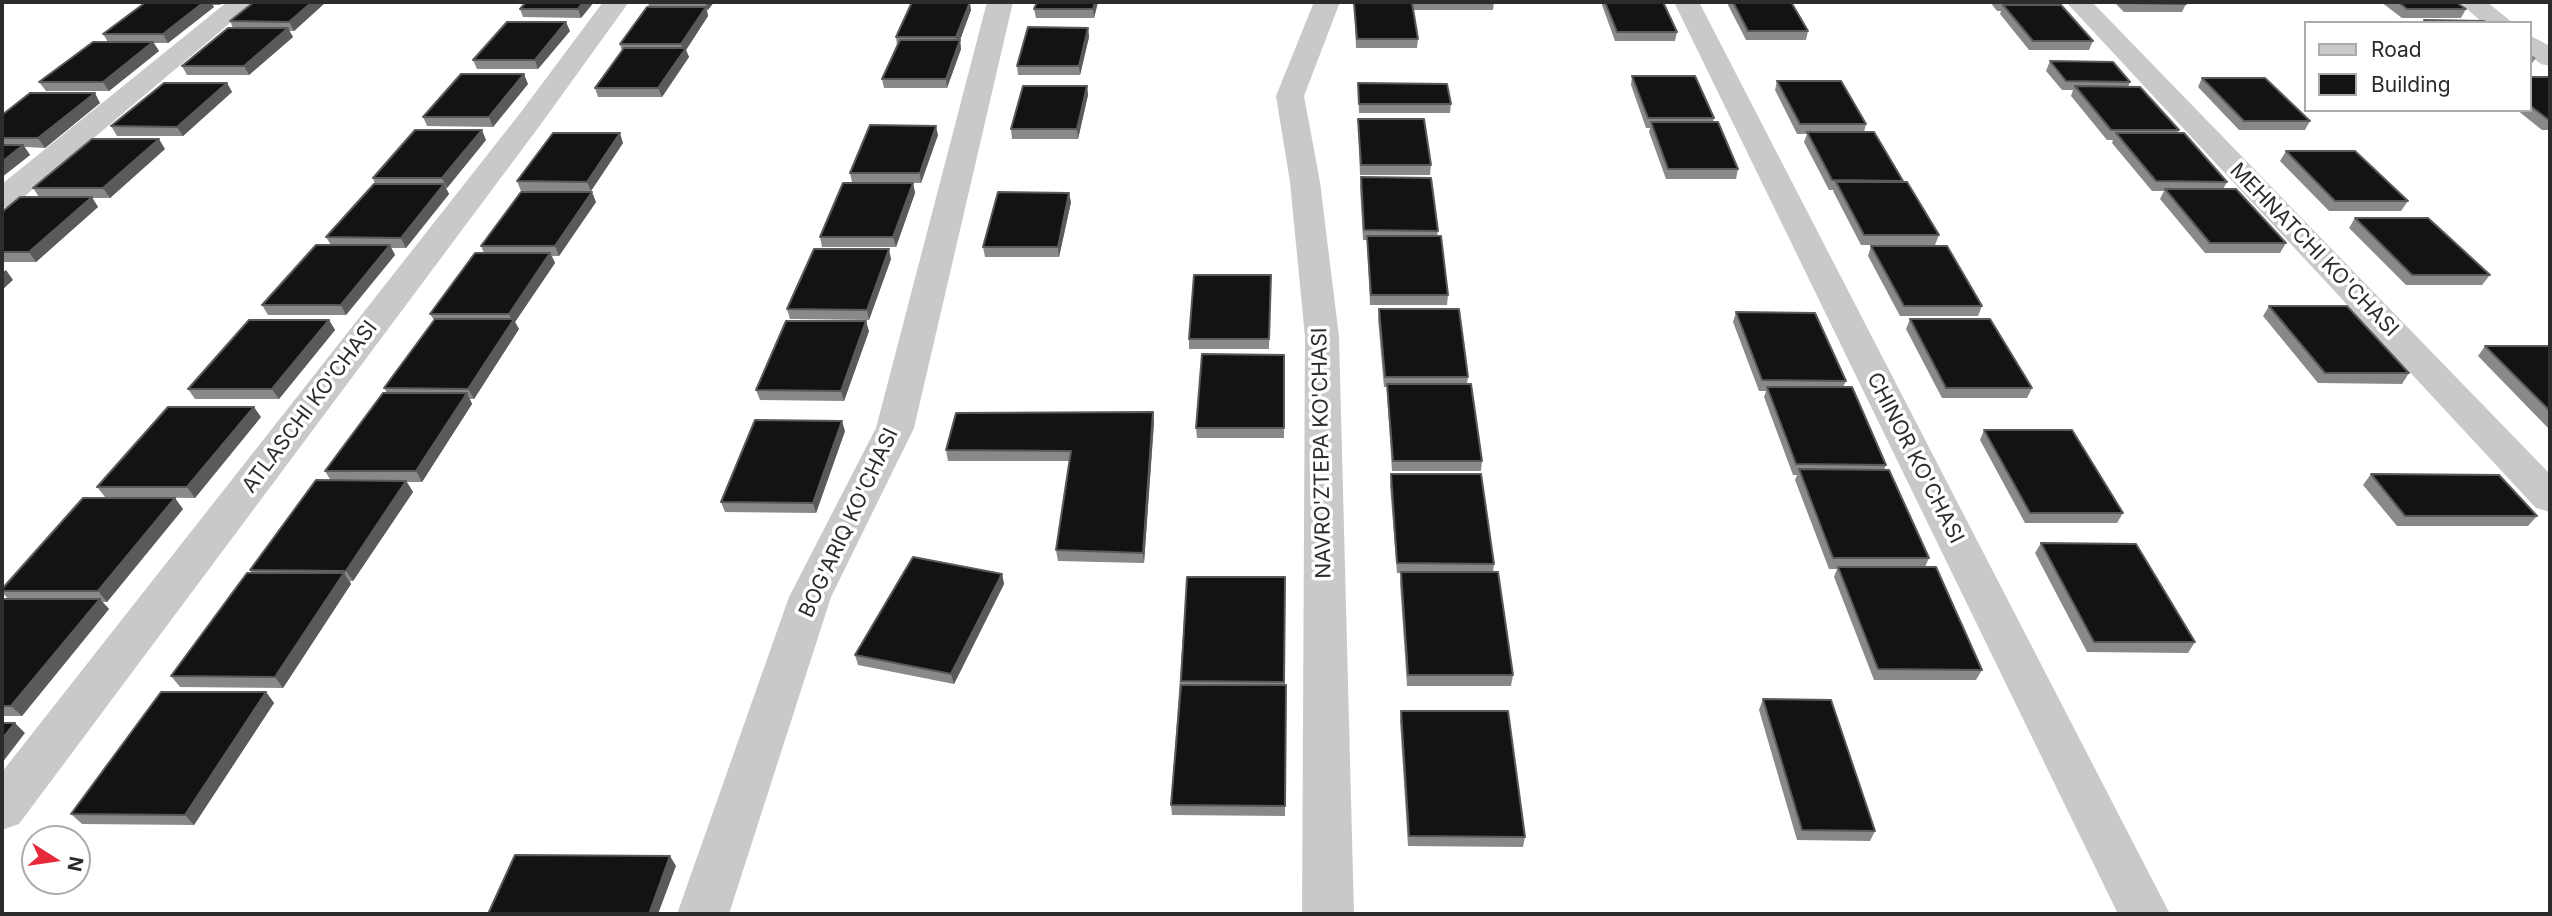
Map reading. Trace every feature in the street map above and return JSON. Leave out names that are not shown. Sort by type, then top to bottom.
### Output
[{"type":"street","points":[[2,199],[242,2]]},
{"type":"street","name":"ATLASCHI KO'CHASI","points":[[2,809],[531,118],[616,2]]},
{"type":"street","name":"BOG'ARIQ KO'CHASI","points":[[703,914],[810,597],[895,429],[1000,2]]},
{"type":"street","name":"NAVRO'ZTEPA KO'CHASI","points":[[1327,2],[1290,96],[1305,182],[1322,337],[1328,914]]},
{"type":"street","name":"CHINOR KO'CHASI","points":[[1686,2],[2144,914]]},
{"type":"street","name":"MEHNATCHI KO'CHASI","points":[[2077,2],[2550,498]]},
{"type":"street","points":[[2471,2],[2497,21]]},
{"type":"street","points":[[2531,44],[2550,58]]},
{"type":"building","points":[[146,2],[204,2],[163,34],[103,34]]},
{"type":"building","points":[[254,2],[312,2],[289,22],[230,21]]},
{"type":"building","points":[[526,2],[583,2],[578,9],[520,9]]},
{"type":"building","points":[[912,2],[970,2],[956,37],[896,37]]},
{"type":"building","points":[[1037,2],[1095,2],[1093,9],[1034,9]]},
{"type":"building","points":[[1605,2],[1663,2],[1677,32],[1617,32]]},
{"type":"building","points":[[1733,2],[1791,2],[1808,31],[1748,31]]},
{"type":"building","points":[[2126,2],[2184,2],[2186,4],[2128,3]]},
{"type":"building","points":[[2398,2],[2456,2],[2466,9],[2407,9]]},
{"type":"building","points":[[1354,3],[1412,3],[1418,39],[1357,39]]},
{"type":"building","points":[[2003,5],[2061,5],[2093,41],[2033,41]]},
{"type":"building","points":[[647,7],[706,7],[681,44],[620,44]]},
{"type":"building","points":[[507,22],[566,22],[535,60],[473,60]]},
{"type":"building","points":[[1028,27],[1088,28],[1079,66],[1017,66]]},
{"type":"building","points":[[228,28],[288,28],[244,66],[182,66]]},
{"type":"building","points":[[900,40],[960,40],[946,79],[882,79]]},
{"type":"building","points":[[93,42],[153,42],[103,82],[39,82]]},
{"type":"building","points":[[624,48],[686,48],[658,88],[595,88]]},
{"type":"building","points":[[2050,61],[2113,62],[2130,82],[2066,81]]},
{"type":"building","points":[[461,74],[524,74],[489,117],[423,117]]},
{"type":"building","points":[[1632,76],[1695,76],[1714,118],[1648,118]]},
{"type":"building","points":[[2531,77],[2550,77],[2549,120],[2531,106]]},
{"type":"building","points":[[2202,78],[2265,78],[2310,121],[2244,121]]},
{"type":"building","points":[[1777,81],[1841,81],[1866,124],[1800,124]]},
{"type":"building","points":[[164,83],[227,83],[177,127],[111,126]]},
{"type":"building","points":[[1358,83],[1447,84],[1451,104],[1359,104]]},
{"type":"building","points":[[1023,86],[1087,86],[1077,129],[1011,129]]},
{"type":"building","points":[[2075,86],[2140,87],[2179,130],[2111,130]]},
{"type":"building","points":[[30,93],[95,93],[38,138],[2,138],[2,115]]},
{"type":"building","points":[[1358,119],[1424,119],[1431,165],[1361,165]]},
{"type":"building","points":[[1651,122],[1718,122],[1738,169],[1668,169]]},
{"type":"building","points":[[870,125],[936,126],[920,173],[850,173]]},
{"type":"building","points":[[415,130],[482,130],[442,178],[373,178]]},
{"type":"building","points":[[1807,132],[1874,132],[1903,181],[1832,180]]},
{"type":"building","points":[[553,133],[620,133],[587,182],[517,181]]},
{"type":"building","points":[[2116,133],[2184,133],[2227,182],[2156,181]]},
{"type":"building","points":[[92,139],[159,139],[103,188],[33,188]]},
{"type":"building","points":[[2,145],[23,145],[2,162]]},
{"type":"building","points":[[2286,151],[2355,151],[2408,201],[2335,201]]},
{"type":"building","points":[[1361,177],[1431,178],[1438,231],[1364,230]]},
{"type":"building","points":[[1836,182],[1907,182],[1939,235],[1864,235]]},
{"type":"building","points":[[843,183],[913,183],[893,237],[820,237]]},
{"type":"building","points":[[374,184],[444,184],[401,238],[326,237]]},
{"type":"building","points":[[2165,189],[2236,189],[2286,243],[2210,243]]},
{"type":"building","points":[[521,192],[592,192],[555,246],[481,246]]},
{"type":"building","points":[[998,192],[1069,193],[1058,247],[983,247]]},
{"type":"building","points":[[20,197],[92,197],[29,252],[2,252],[2,212]]},
{"type":"building","points":[[2355,218],[2428,218],[2490,275],[2412,275]]},
{"type":"building","points":[[1367,236],[1441,236],[1448,295],[1371,295]]},
{"type":"building","points":[[316,245],[390,245],[341,305],[262,305]]},
{"type":"building","points":[[1871,246],[1947,246],[1982,306],[1904,306]]},
{"type":"building","points":[[814,249],[889,249],[867,310],[787,309]]},
{"type":"building","points":[[475,253],[550,253],[509,314],[430,314]]},
{"type":"building","points":[[1194,275],[1271,275],[1269,339],[1189,339]]},
{"type":"building","points":[[2269,306],[2347,306],[2409,373],[2325,373]]},
{"type":"building","points":[[1379,309],[1459,309],[1468,377],[1385,377]]},
{"type":"building","points":[[1736,312],[1815,313],[1846,381],[1762,380]]},
{"type":"building","points":[[435,319],[514,319],[468,389],[384,388]]},
{"type":"building","points":[[1910,319],[1990,319],[2032,388],[1946,388]]},
{"type":"building","points":[[249,320],[329,320],[272,389],[188,389]]},
{"type":"building","points":[[786,321],[866,321],[841,391],[756,390]]},
{"type":"building","points":[[2485,346],[2550,346],[2550,411]]},
{"type":"building","points":[[1202,354],[1284,355],[1284,428],[1196,428]]},
{"type":"building","points":[[1387,384],[1471,384],[1482,461],[1393,461]]},
{"type":"building","points":[[1767,387],[1852,387],[1886,465],[1796,464]]},
{"type":"building","points":[[383,393],[467,393],[416,471],[325,471]]},
{"type":"building","points":[[168,407],[254,407],[187,487],[97,487]]},
{"type":"building","points":[[1153,412],[1143,553],[1056,550],[1071,451],[946,450],[956,413]]},
{"type":"building","points":[[755,420],[842,421],[813,503],[721,502]]},
{"type":"building","points":[[1984,430],[2072,430],[2123,513],[2030,513]]},
{"type":"building","points":[[1799,469],[1889,470],[1929,558],[1833,558]]},
{"type":"building","points":[[1391,474],[1481,474],[1494,564],[1397,563]]},
{"type":"building","points":[[2371,474],[2499,475],[2537,516],[2405,516]]},
{"type":"building","points":[[316,480],[406,481],[346,571],[250,570]]},
{"type":"building","points":[[83,498],[175,498],[98,591],[2,591],[2,589]]},
{"type":"building","points":[[2041,543],[2136,544],[2195,642],[2094,642]]},
{"type":"building","points":[[913,557],[1002,574],[951,674],[855,655]]},
{"type":"building","points":[[1838,567],[1936,567],[1982,670],[1878,669]]},
{"type":"building","points":[[1401,572],[1498,572],[1513,675],[1408,675]]},
{"type":"building","points":[[247,573],[344,573],[275,677],[171,676]]},
{"type":"building","points":[[1187,577],[1285,577],[1284,682],[1181,681]]},
{"type":"building","points":[[2,599],[100,599],[11,706],[2,706]]},
{"type":"building","points":[[1181,685],[1286,685],[1285,806],[1171,805]]},
{"type":"building","points":[[161,692],[266,692],[185,815],[71,814]]},
{"type":"building","points":[[1763,699],[1831,700],[1875,831],[1802,830]]},
{"type":"building","points":[[1401,711],[1508,711],[1525,837],[1409,836]]},
{"type":"building","points":[[2,723],[15,723],[2,739]]},
{"type":"building","points":[[515,855],[670,856],[649,914],[488,914]]}]
